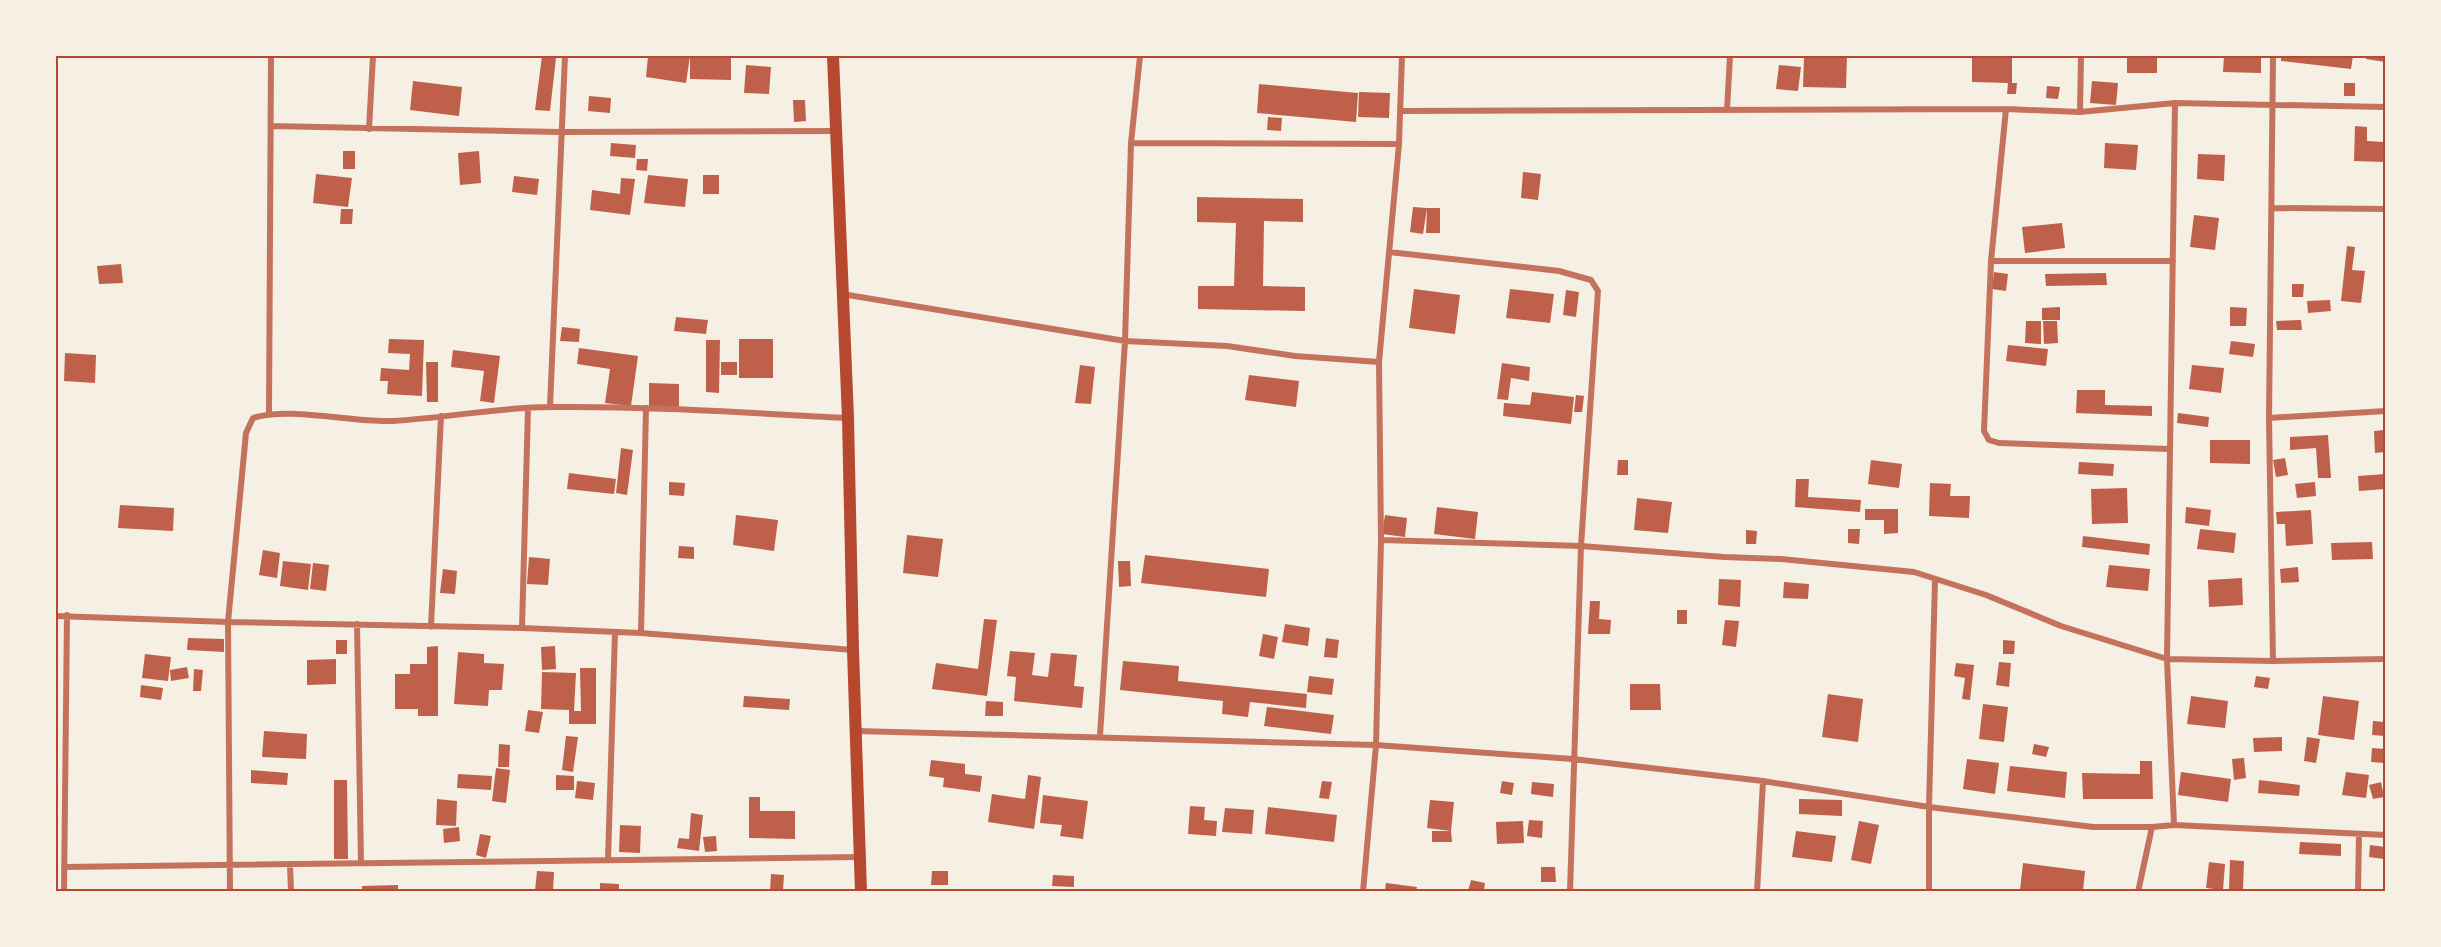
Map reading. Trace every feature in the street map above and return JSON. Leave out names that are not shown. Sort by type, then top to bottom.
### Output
[{"type":"main road","points":[[833,56],[841,294],[848,418],[861,891]]},
{"type":"street","points":[[269,413],[270,56]]},
{"type":"street","points":[[369,129],[373,56]]},
{"type":"street","points":[[550,407],[566,56]]},
{"type":"street","points":[[1100,736],[1125,341],[1131,143],[1140,56]]},
{"type":"street","points":[[1363,891],[1376,745],[1381,540],[1379,362],[1399,144],[1402,56]]},
{"type":"street","points":[[1727,110],[1730,56]]},
{"type":"street","points":[[2080,112],[2081,56]]},
{"type":"street","points":[[2272,661],[2269,418],[2273,56]]},
{"type":"street","points":[[1401,111],[2006,109],[2080,112],[2175,104],[2385,107]]},
{"type":"street","points":[[2174,825],[2167,659],[2175,104]]},
{"type":"street","points":[[2006,109],[1991,261],[1984,431],[1989,440],[1999,443],[2169,449]]},
{"type":"street","points":[[271,126],[561,132],[836,131]]},
{"type":"street","points":[[1131,143],[1399,144]]},
{"type":"street","points":[[2272,208],[2385,209]]},
{"type":"street","points":[[1389,252],[1559,271],[1591,280],[1598,291],[1581,546],[1570,891]]},
{"type":"street","points":[[1991,261],[2173,261]]},
{"type":"street","points":[[841,294],[1125,341],[1227,346],[1295,356],[1379,362]]},
{"type":"street","points":[[230,891],[228,622],[246,433],[254,417],[269,413],[361,421],[393,421],[550,407],[646,408],[848,418]]},
{"type":"street","points":[[641,633],[646,408]]},
{"type":"street","points":[[522,628],[528,409]]},
{"type":"street","points":[[2269,418],[2385,411]]},
{"type":"street","points":[[431,627],[441,416]]},
{"type":"street","points":[[1381,540],[1581,546],[1781,559],[1914,573],[1986,595],[2061,626],[2167,659],[2272,661],[2385,659]]},
{"type":"street","points":[[1929,891],[1935,580]]},
{"type":"street","points":[[64,891],[67,615]]},
{"type":"street","points":[[56,616],[641,633],[853,650]]},
{"type":"street","points":[[357,624],[361,863]]},
{"type":"street","points":[[608,860],[615,632]]},
{"type":"street","points":[[855,731],[1376,745],[1573,759],[1763,780],[1929,807],[2093,827],[2174,825],[2385,835]]},
{"type":"street","points":[[1757,891],[1763,780]]},
{"type":"street","points":[[2138,891],[2152,827]]},
{"type":"street","points":[[2358,891],[2359,835]]},
{"type":"street","points":[[63,867],[861,857]]},
{"type":"street","points":[[290,864],[291,891]]},
{"type":"building","points":[[542,56],[556,58],[550,111],[535,110]]},
{"type":"building","points":[[648,56],[690,56],[686,83],[646,77]]},
{"type":"building","points":[[690,56],[731,56],[731,80],[690,79]]},
{"type":"building","points":[[1804,56],[1847,56],[1846,88],[1803,87]]},
{"type":"building","points":[[1972,56],[2012,56],[2012,83],[2017,83],[2016,94],[2007,94],[2008,83],[1972,82]]},
{"type":"building","points":[[2127,56],[2157,56],[2157,73],[2127,73]]},
{"type":"building","points":[[2224,56],[2261,56],[2261,73],[2223,72]]},
{"type":"building","points":[[2281,56],[2353,56],[2351,69],[2281,61]]},
{"type":"building","points":[[2366,56],[2385,56],[2385,62],[2366,59]]},
{"type":"building","points":[[746,65],[771,67],[769,94],[744,93]]},
{"type":"building","points":[[1779,65],[1801,67],[1798,91],[1776,89]]},
{"type":"building","points":[[413,81],[462,87],[459,116],[410,110]]},
{"type":"building","points":[[2092,81],[2118,83],[2116,105],[2090,103]]},
{"type":"building","points":[[2344,83],[2355,83],[2355,96],[2344,96]]},
{"type":"building","points":[[1259,84],[1358,93],[1356,122],[1257,113]]},
{"type":"building","points":[[2047,86],[2060,87],[2058,99],[2046,98]]},
{"type":"building","points":[[1359,92],[1390,93],[1389,118],[1358,117]]},
{"type":"building","points":[[589,96],[611,98],[610,113],[588,111]]},
{"type":"building","points":[[793,100],[805,100],[806,121],[794,122]]},
{"type":"building","points":[[1268,117],[1282,118],[1281,131],[1267,130]]},
{"type":"building","points":[[2355,126],[2367,127],[2367,141],[2384,142],[2384,162],[2354,161]]},
{"type":"building","points":[[611,143],[636,145],[635,158],[610,156]]},
{"type":"building","points":[[2105,143],[2138,145],[2136,170],[2104,168]]},
{"type":"building","points":[[343,151],[355,151],[355,169],[343,169]]},
{"type":"building","points":[[479,151],[481,183],[460,185],[458,153]]},
{"type":"building","points":[[2198,154],[2225,155],[2224,181],[2197,179]]},
{"type":"building","points":[[637,159],[648,159],[647,171],[636,170]]},
{"type":"building","points":[[1523,172],[1541,174],[1538,200],[1521,198]]},
{"type":"building","points":[[316,174],[352,178],[348,207],[313,203]]},
{"type":"building","points":[[648,175],[688,179],[685,207],[644,203]]},
{"type":"building","points":[[703,175],[719,175],[719,194],[703,194]]},
{"type":"building","points":[[514,176],[539,179],[537,195],[512,192]]},
{"type":"building","points":[[621,178],[635,179],[630,215],[590,210],[592,190],[620,194]]},
{"type":"building","points":[[1197,197],[1303,199],[1303,222],[1264,221],[1263,286],[1305,287],[1305,311],[1198,309],[1198,286],[1234,286],[1236,223],[1197,222]]},
{"type":"building","points":[[1413,207],[1427,208],[1423,234],[1410,232]]},
{"type":"building","points":[[1427,208],[1440,208],[1440,233],[1426,233]]},
{"type":"building","points":[[341,209],[353,209],[352,224],[340,224]]},
{"type":"building","points":[[2194,215],[2219,218],[2215,250],[2190,247]]},
{"type":"building","points":[[2062,223],[2065,248],[2025,253],[2022,227]]},
{"type":"building","points":[[2347,246],[2355,247],[2352,270],[2365,271],[2361,303],[2341,301]]},
{"type":"building","points":[[121,264],[123,283],[99,284],[97,266]]},
{"type":"building","points":[[1994,272],[2008,274],[2006,291],[1992,289]]},
{"type":"building","points":[[2106,273],[2107,285],[2046,286],[2045,274]]},
{"type":"building","points":[[2292,284],[2304,284],[2303,297],[2292,297]]},
{"type":"building","points":[[1414,289],[1460,295],[1455,334],[1409,328]]},
{"type":"building","points":[[1510,289],[1554,294],[1550,323],[1506,318]]},
{"type":"building","points":[[1566,290],[1579,292],[1576,317],[1563,315]]},
{"type":"building","points":[[2330,300],[2331,311],[2308,313],[2307,301]]},
{"type":"building","points":[[2060,307],[2060,320],[2042,320],[2042,308]]},
{"type":"building","points":[[2230,307],[2247,308],[2246,326],[2230,326]]},
{"type":"building","points":[[676,317],[708,320],[706,334],[674,331]]},
{"type":"building","points":[[2301,320],[2302,330],[2277,330],[2276,321]]},
{"type":"building","points":[[2026,321],[2041,321],[2041,344],[2025,343]]},
{"type":"building","points":[[2043,321],[2057,321],[2058,343],[2044,344]]},
{"type":"building","points":[[562,327],[580,329],[579,342],[560,341]]},
{"type":"building","points":[[389,339],[424,340],[422,396],[387,394],[388,381],[380,381],[381,368],[409,370],[410,354],[388,353]]},
{"type":"building","points":[[739,339],[773,339],[773,378],[739,378]]},
{"type":"building","points":[[706,340],[720,340],[719,393],[706,392]]},
{"type":"building","points":[[2231,341],[2255,344],[2253,357],[2229,354]]},
{"type":"building","points":[[2008,345],[2048,349],[2046,366],[2006,361]]},
{"type":"building","points":[[579,348],[638,356],[631,406],[605,403],[610,369],[577,364]]},
{"type":"building","points":[[453,350],[500,356],[494,403],[480,401],[484,371],[451,367]]},
{"type":"building","points":[[65,353],[96,355],[95,383],[64,381]]},
{"type":"building","points":[[426,362],[438,362],[438,402],[427,402]]},
{"type":"building","points":[[721,362],[737,362],[737,375],[721,375]]},
{"type":"building","points":[[1502,363],[1530,367],[1529,381],[1511,378],[1508,400],[1497,399]]},
{"type":"building","points":[[1080,365],[1095,367],[1091,404],[1075,403]]},
{"type":"building","points":[[2192,365],[2224,368],[2221,393],[2189,389]]},
{"type":"building","points":[[1249,375],[1299,381],[1296,407],[1245,400]]},
{"type":"building","points":[[649,383],[679,384],[679,409],[649,408]]},
{"type":"building","points":[[2077,390],[2105,390],[2105,405],[2152,406],[2152,416],[2076,413]]},
{"type":"building","points":[[1532,392],[1574,397],[1571,424],[1503,416],[1504,403],[1530,405]]},
{"type":"building","points":[[1576,395],[1584,396],[1582,412],[1574,412]]},
{"type":"building","points":[[2178,413],[2209,417],[2208,427],[2177,423]]},
{"type":"building","points":[[2385,430],[2385,452],[2375,453],[2374,431]]},
{"type":"building","points":[[2328,435],[2331,478],[2318,478],[2316,448],[2290,450],[2290,437]]},
{"type":"building","points":[[2210,440],[2250,440],[2250,464],[2210,463]]},
{"type":"building","points":[[621,448],[633,450],[627,495],[616,493]]},
{"type":"building","points":[[2285,458],[2288,475],[2276,477],[2273,460]]},
{"type":"building","points":[[1618,460],[1628,460],[1628,475],[1617,475]]},
{"type":"building","points":[[1871,460],[1902,464],[1899,488],[1868,484]]},
{"type":"building","points":[[2079,462],[2114,464],[2113,476],[2078,474]]},
{"type":"building","points":[[569,473],[616,479],[614,494],[567,489]]},
{"type":"building","points":[[2385,474],[2385,489],[2359,491],[2358,476]]},
{"type":"building","points":[[1796,479],[1809,479],[1808,497],[1861,500],[1860,512],[1795,507]]},
{"type":"building","points":[[669,482],[685,483],[684,496],[669,495]]},
{"type":"building","points":[[2315,482],[2316,496],[2297,498],[2295,484]]},
{"type":"building","points":[[1930,483],[1951,484],[1950,496],[1970,496],[1969,518],[1929,516]]},
{"type":"building","points":[[2127,488],[2128,523],[2092,524],[2091,489]]},
{"type":"building","points":[[1637,498],[1672,502],[1668,533],[1634,530]]},
{"type":"building","points":[[120,505],[174,508],[173,531],[118,528]]},
{"type":"building","points":[[1437,507],[1478,512],[1475,539],[1434,534]]},
{"type":"building","points":[[2186,507],[2211,510],[2209,526],[2185,523]]},
{"type":"building","points":[[1865,509],[1898,509],[1898,533],[1884,534],[1884,520],[1865,520]]},
{"type":"building","points":[[2311,510],[2313,544],[2286,546],[2285,524],[2277,524],[2276,512]]},
{"type":"building","points":[[736,515],[778,520],[774,551],[733,545]]},
{"type":"building","points":[[1385,515],[1407,518],[1405,537],[1382,534]]},
{"type":"building","points":[[1848,529],[1860,529],[1859,544],[1848,543]]},
{"type":"building","points":[[2200,529],[2236,533],[2234,553],[2197,549]]},
{"type":"building","points":[[1746,530],[1757,531],[1756,544],[1746,544]]},
{"type":"building","points":[[907,535],[943,539],[938,577],[903,573]]},
{"type":"building","points":[[2083,536],[2150,544],[2149,555],[2082,547]]},
{"type":"building","points":[[2372,542],[2373,559],[2332,560],[2331,543]]},
{"type":"building","points":[[679,546],[694,547],[694,559],[678,558]]},
{"type":"building","points":[[263,550],[280,553],[277,578],[259,575]]},
{"type":"building","points":[[1145,555],[1269,569],[1266,597],[1141,583]]},
{"type":"building","points":[[529,557],[550,559],[548,585],[527,584]]},
{"type":"building","points":[[283,561],[311,564],[308,590],[280,586]]},
{"type":"building","points":[[1118,561],[1130,561],[1131,586],[1119,587]]},
{"type":"building","points":[[313,563],[329,565],[326,591],[310,589]]},
{"type":"building","points":[[2109,565],[2150,569],[2148,591],[2106,587]]},
{"type":"building","points":[[2298,567],[2299,582],[2281,583],[2280,569]]},
{"type":"building","points":[[443,569],[457,571],[455,594],[440,593]]},
{"type":"building","points":[[2242,578],[2243,605],[2209,607],[2208,580]]},
{"type":"building","points":[[1719,579],[1741,580],[1740,607],[1718,605]]},
{"type":"building","points":[[1784,582],[1809,584],[1808,599],[1783,598]]},
{"type":"building","points":[[1590,601],[1600,601],[1599,619],[1611,620],[1610,634],[1588,634]]},
{"type":"building","points":[[1677,610],[1687,610],[1687,624],[1677,624]]},
{"type":"building","points":[[984,619],[997,620],[987,696],[932,689],[936,663],[978,669]]},
{"type":"building","points":[[1725,620],[1739,621],[1736,647],[1722,645]]},
{"type":"building","points":[[1285,624],[1310,628],[1308,646],[1282,642]]},
{"type":"building","points":[[1263,634],[1278,637],[1274,659],[1259,656]]},
{"type":"building","points":[[188,638],[224,639],[224,652],[187,650]]},
{"type":"building","points":[[1326,638],[1339,640],[1337,658],[1324,657]]},
{"type":"building","points":[[336,640],[347,640],[347,654],[336,654]]},
{"type":"building","points":[[2003,640],[2015,641],[2014,654],[2003,654]]},
{"type":"building","points":[[438,646],[438,716],[418,716],[418,709],[395,709],[395,674],[410,674],[410,664],[427,664],[427,647]]},
{"type":"building","points":[[555,646],[556,669],[542,670],[541,647]]},
{"type":"building","points":[[1010,651],[1035,653],[1032,675],[1048,677],[1051,653],[1077,655],[1074,686],[1084,687],[1082,708],[1014,701],[1016,677],[1007,676]]},
{"type":"building","points":[[458,652],[484,654],[484,663],[504,664],[502,690],[489,690],[488,706],[454,704]]},
{"type":"building","points":[[145,654],[171,657],[168,681],[142,678]]},
{"type":"building","points":[[336,659],[336,684],[307,685],[307,660]]},
{"type":"building","points":[[1123,661],[1179,666],[1178,681],[1307,694],[1306,708],[1250,702],[1248,717],[1222,714],[1223,701],[1120,690]]},
{"type":"building","points":[[1999,662],[2011,663],[2009,687],[1996,685]]},
{"type":"building","points":[[1956,663],[1974,665],[1970,700],[1962,699],[1965,678],[1954,676]]},
{"type":"building","points":[[187,667],[189,678],[171,681],[170,670]]},
{"type":"building","points":[[580,668],[596,668],[596,724],[569,724],[569,710],[541,709],[542,672],[576,673],[574,711],[581,711]]},
{"type":"building","points":[[194,669],[203,670],[201,691],[193,691]]},
{"type":"building","points":[[1309,676],[1334,679],[1332,695],[1307,692]]},
{"type":"building","points":[[2256,676],[2270,678],[2268,689],[2254,687]]},
{"type":"building","points":[[1630,684],[1660,684],[1661,710],[1630,710]]},
{"type":"building","points":[[141,685],[163,688],[161,700],[140,697]]},
{"type":"building","points":[[1828,694],[1863,699],[1858,742],[1822,737]]},
{"type":"building","points":[[744,696],[790,699],[789,710],[743,707]]},
{"type":"building","points":[[2191,696],[2228,701],[2225,728],[2187,724]]},
{"type":"building","points":[[2323,696],[2359,701],[2354,740],[2318,735]]},
{"type":"building","points":[[986,701],[1003,702],[1003,716],[985,716]]},
{"type":"building","points":[[1983,704],[2008,707],[2004,742],[1979,739]]},
{"type":"building","points":[[1267,707],[1334,715],[1331,734],[1264,726]]},
{"type":"building","points":[[528,710],[543,712],[539,733],[525,731]]},
{"type":"building","points":[[2373,721],[2385,722],[2385,736],[2372,735]]},
{"type":"building","points":[[264,731],[307,734],[306,759],[262,757]]},
{"type":"building","points":[[566,736],[578,737],[573,772],[562,770]]},
{"type":"building","points":[[2282,737],[2282,751],[2254,752],[2253,738]]},
{"type":"building","points":[[2307,737],[2320,739],[2316,763],[2304,761]]},
{"type":"building","points":[[499,744],[510,745],[509,767],[498,767]]},
{"type":"building","points":[[2034,744],[2049,747],[2046,757],[2032,754]]},
{"type":"building","points":[[2372,748],[2385,749],[2385,763],[2371,762]]},
{"type":"building","points":[[2244,758],[2246,778],[2234,780],[2232,759]]},
{"type":"building","points":[[1967,759],[1999,763],[1995,794],[1963,789]]},
{"type":"building","points":[[931,760],[965,764],[965,774],[982,776],[980,792],[943,787],[944,778],[929,776]]},
{"type":"building","points":[[2140,761],[2152,761],[2153,799],[2083,799],[2082,773],[2140,774]]},
{"type":"building","points":[[2010,766],[2067,772],[2065,798],[2007,791]]},
{"type":"building","points":[[496,768],[510,770],[506,803],[492,801]]},
{"type":"building","points":[[251,770],[288,773],[287,785],[251,783]]},
{"type":"building","points":[[2181,772],[2231,779],[2228,802],[2178,795]]},
{"type":"building","points":[[2346,772],[2369,775],[2366,798],[2342,795]]},
{"type":"building","points":[[458,774],[492,776],[491,790],[457,788]]},
{"type":"building","points":[[556,775],[574,776],[574,790],[556,790]]},
{"type":"building","points":[[1028,775],[1041,777],[1034,829],[988,822],[992,794],[1025,799]]},
{"type":"building","points":[[334,780],[347,780],[348,859],[334,859]]},
{"type":"building","points":[[2259,780],[2300,785],[2299,796],[2258,793]]},
{"type":"building","points":[[577,781],[595,783],[593,800],[575,798]]},
{"type":"building","points":[[1322,781],[1332,782],[1329,799],[1319,798]]},
{"type":"building","points":[[1502,781],[1514,783],[1512,795],[1500,793]]},
{"type":"building","points":[[1532,782],[1554,784],[1553,797],[1531,794]]},
{"type":"building","points":[[2381,782],[2384,797],[2373,799],[2369,785]]},
{"type":"building","points":[[1043,795],[1088,801],[1083,839],[1060,836],[1062,825],[1040,823]]},
{"type":"building","points":[[749,797],[760,797],[760,811],[795,811],[795,839],[749,838]]},
{"type":"building","points":[[437,799],[457,801],[456,826],[436,825]]},
{"type":"building","points":[[1799,799],[1842,800],[1842,816],[1799,814]]},
{"type":"building","points":[[1430,800],[1454,802],[1451,831],[1427,828]]},
{"type":"building","points":[[1190,806],[1205,807],[1204,820],[1217,821],[1216,836],[1188,834]]},
{"type":"building","points":[[1268,807],[1337,815],[1334,842],[1265,834]]},
{"type":"building","points":[[1225,808],[1254,810],[1252,834],[1222,832]]},
{"type":"building","points":[[691,813],[703,815],[699,851],[677,848],[679,838],[689,839]]},
{"type":"building","points":[[1529,820],[1543,821],[1542,838],[1527,836]]},
{"type":"building","points":[[1523,821],[1524,843],[1497,844],[1496,822]]},
{"type":"building","points":[[1859,821],[1879,825],[1871,864],[1851,860]]},
{"type":"building","points":[[620,825],[641,826],[640,853],[619,852]]},
{"type":"building","points":[[459,827],[460,841],[444,843],[443,829]]},
{"type":"building","points":[[1432,831],[1451,831],[1452,842],[1432,842]]},
{"type":"building","points":[[1796,831],[1836,836],[1832,862],[1792,857]]},
{"type":"building","points":[[480,834],[491,836],[486,858],[476,855]]},
{"type":"building","points":[[716,836],[717,851],[705,852],[703,837]]},
{"type":"building","points":[[2300,842],[2341,844],[2341,856],[2299,854]]},
{"type":"building","points":[[2370,845],[2385,847],[2384,859],[2369,857]]},
{"type":"building","points":[[2230,860],[2244,861],[2243,889],[2229,889]]},
{"type":"building","points":[[2209,862],[2225,864],[2223,890],[2206,888]]},
{"type":"building","points":[[2023,863],[2085,871],[2083,891],[2020,890]]},
{"type":"building","points":[[1541,867],[1555,867],[1556,882],[1541,882]]},
{"type":"building","points":[[537,871],[554,872],[553,891],[535,891]]},
{"type":"building","points":[[932,871],[948,871],[948,885],[931,885]]},
{"type":"building","points":[[771,874],[784,875],[783,891],[770,891]]},
{"type":"building","points":[[1053,875],[1074,876],[1074,887],[1052,886]]},
{"type":"building","points":[[1471,880],[1485,883],[1484,891],[1468,891]]},
{"type":"building","points":[[600,883],[619,884],[619,891],[600,891]]},
{"type":"building","points":[[1386,883],[1417,887],[1416,891],[1385,891]]},
{"type":"building","points":[[398,885],[398,891],[362,891],[362,886]]}]
